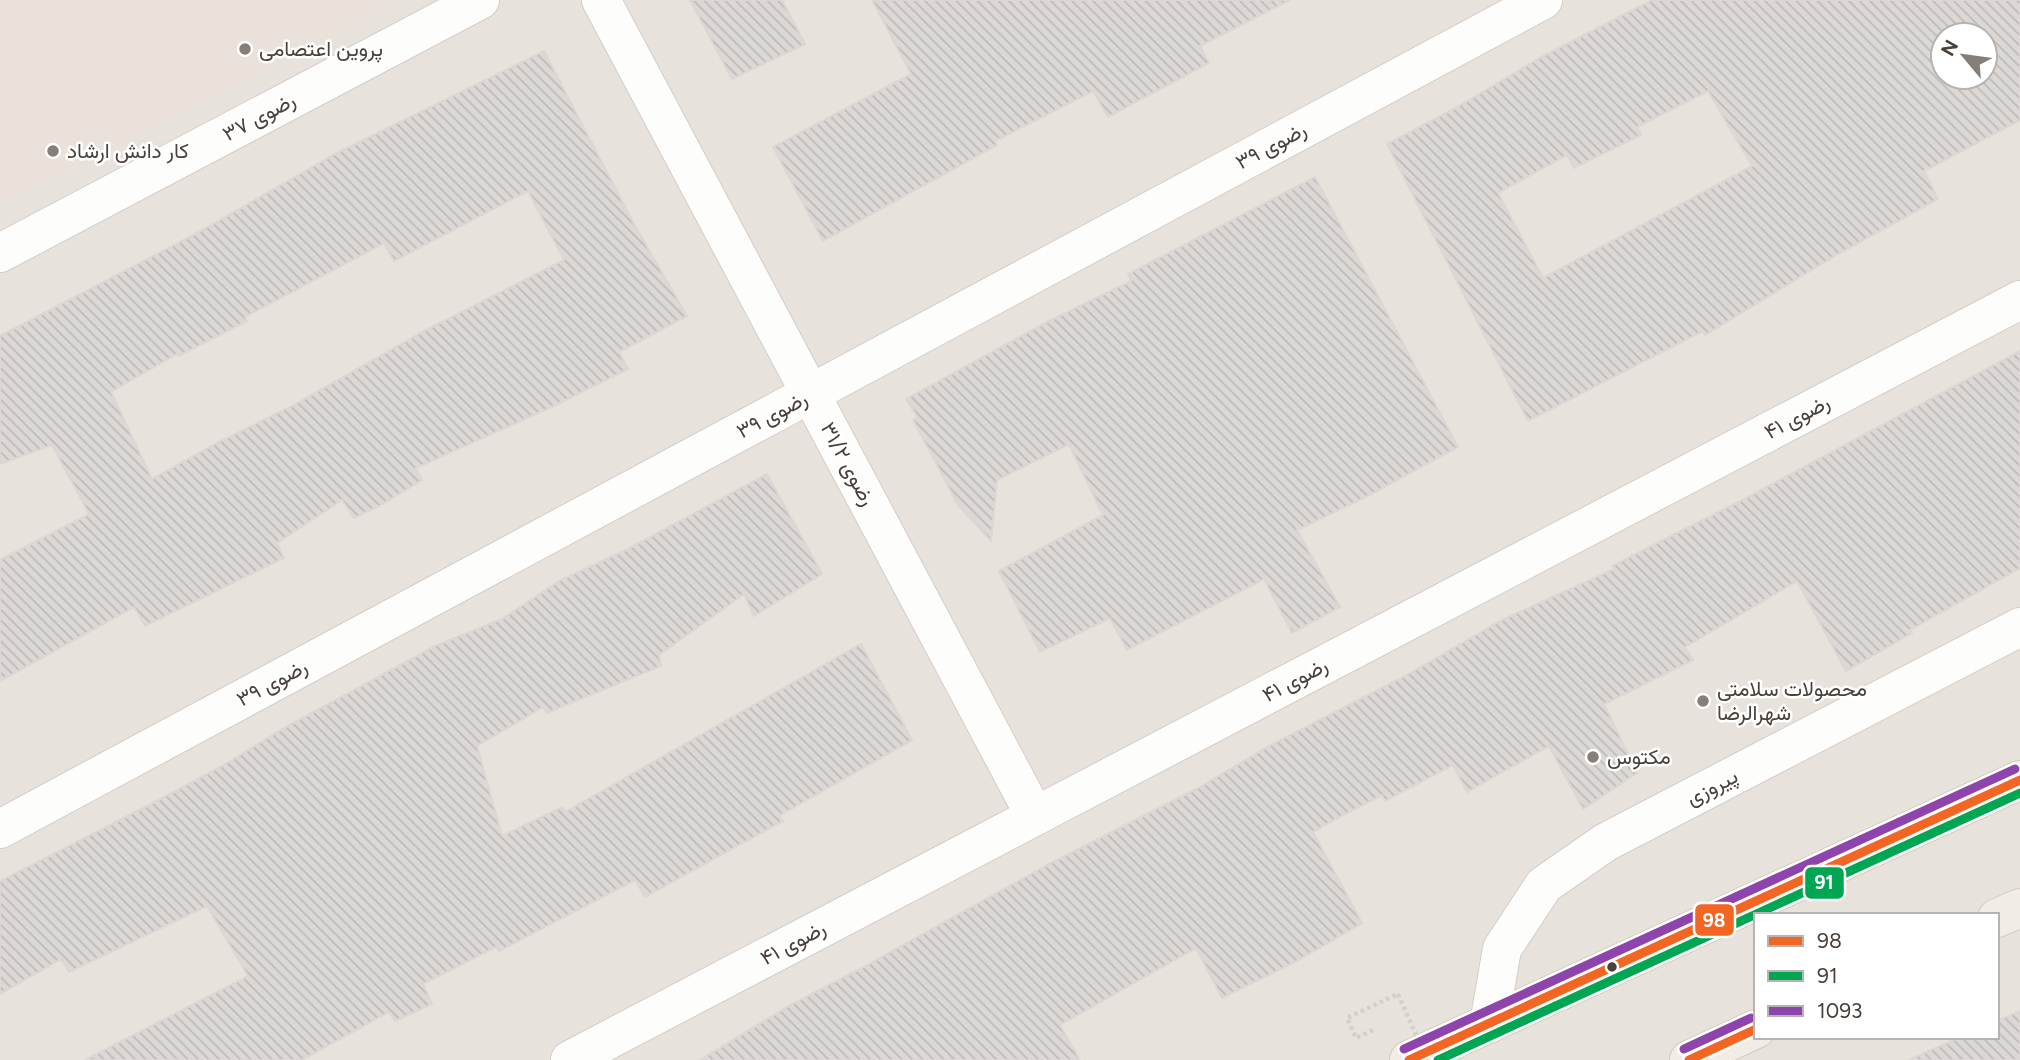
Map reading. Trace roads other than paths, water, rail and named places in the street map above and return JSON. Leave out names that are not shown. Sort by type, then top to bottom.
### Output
[{"type":"main road","points":[[1409,1060],[2020,780]]},
{"type":"main road","points":[[1999,917],[2020,908]]},
{"type":"main road","points":[[1689,1060],[1754,1030]]},
{"type":"street","name":"رضوی ۳۷","points":[[0,253],[480,0]]},
{"type":"street","name":"رضوی ۳۱/۲","points":[[601,0],[1035,816]]},
{"type":"street","name":"رضوی ۳۹","points":[[0,829],[1543,0]]},
{"type":"street","name":"رضوی ۴۱","points":[[570,1060],[2020,300]]},
{"type":"street","name":"پیروزی","points":[[1489,1024],[1502,949],[1544,885],[1606,842],[2020,627]]},
{"type":"place","name":"پروین اعتصامی","points":[[245,49]]},
{"type":"place","name":"کار دانش ارشاد","points":[[53,151]]},
{"type":"place","name":"محصولات سلامتی شهرالرضا","points":[[1703,701]]},
{"type":"place","name":"مکتوس","points":[[1593,757]]}]
